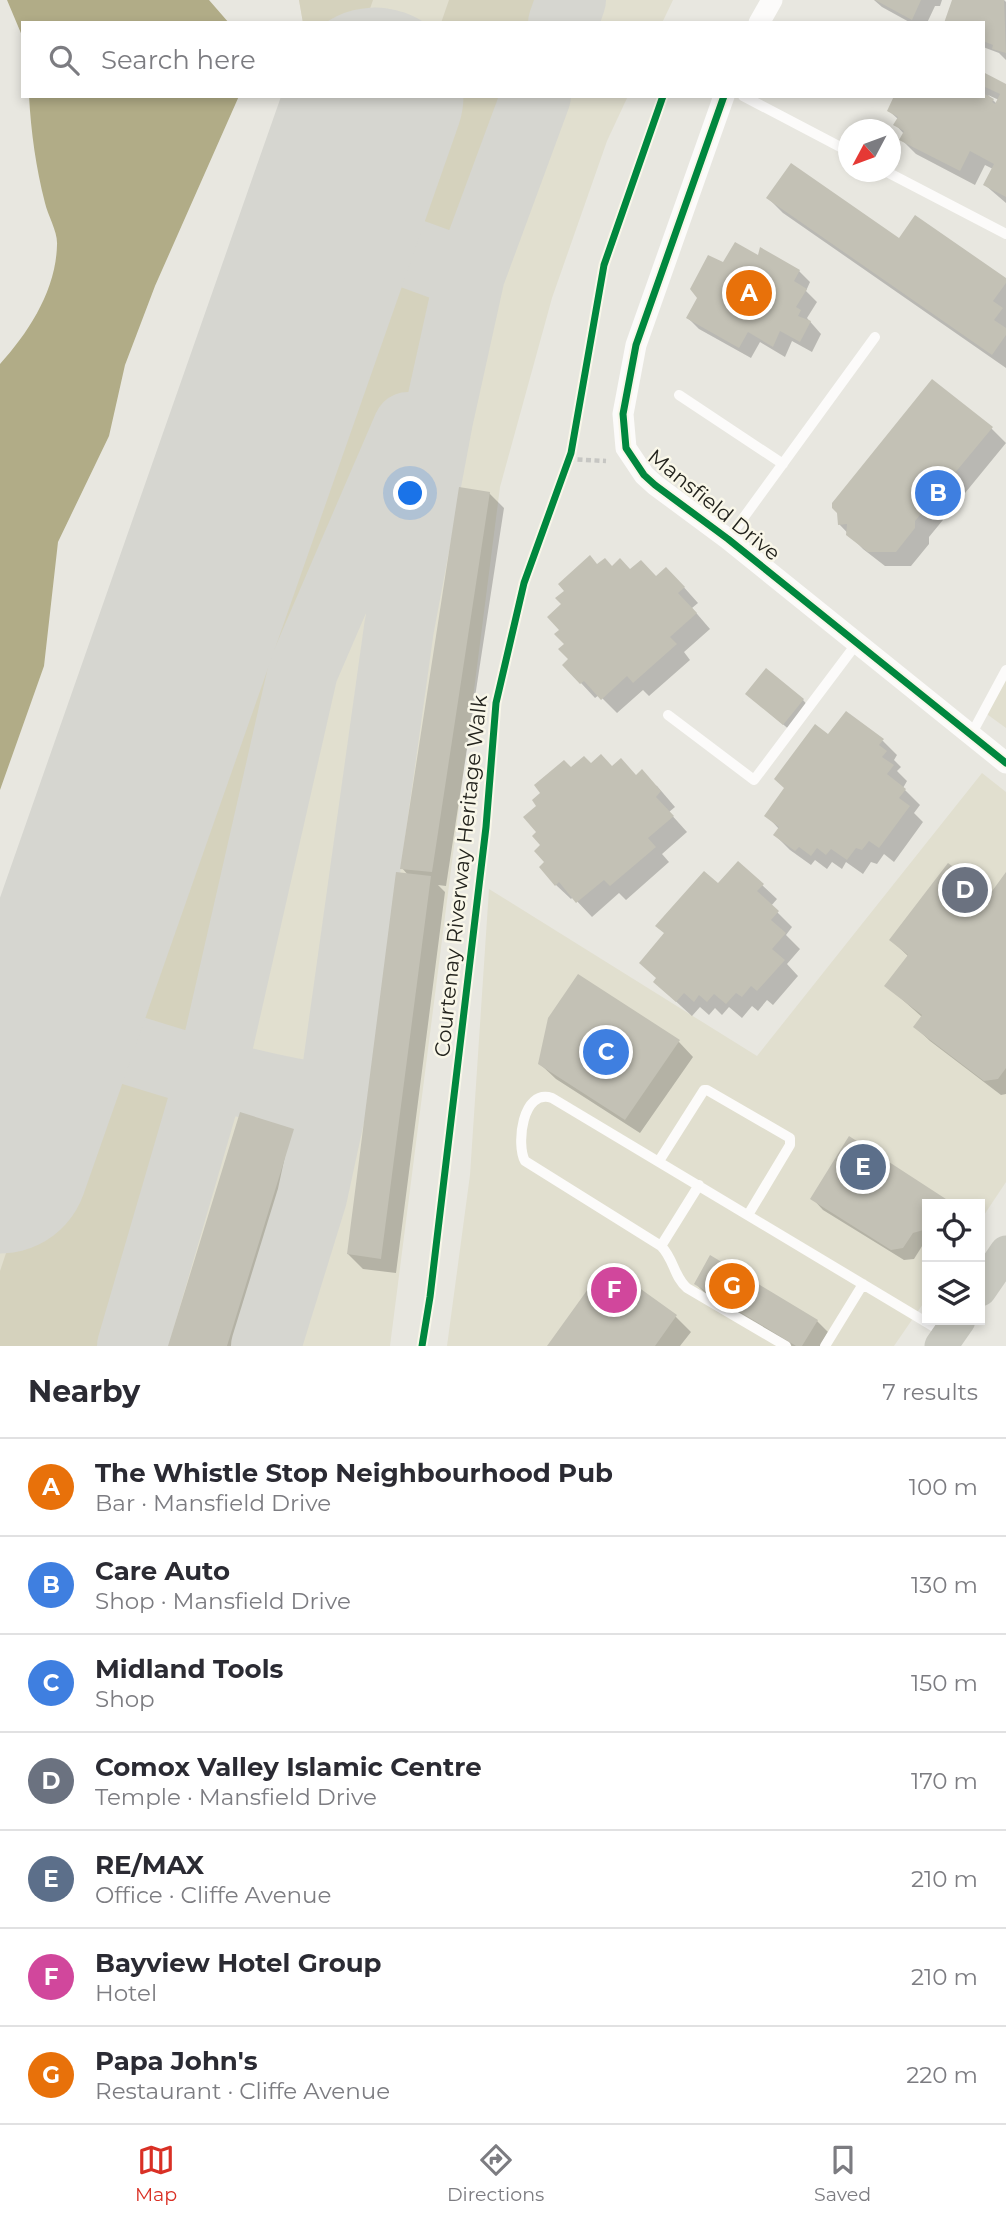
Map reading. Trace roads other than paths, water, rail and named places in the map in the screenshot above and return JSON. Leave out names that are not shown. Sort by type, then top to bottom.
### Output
[{"type":"main road","points":[[985,1283],[1006,1252]]},
{"type":"street","points":[[760,21],[772,0]]},
{"type":"street","name":"Mansfield Drive","points":[[723,98],[636,345],[623,414],[626,448],[644,475],[728,539],[1006,763]]},
{"type":"lane","points":[[747,98],[838,145]]},
{"type":"lane","points":[[901,179],[1006,234]]},
{"type":"lane","points":[[728,539],[875,337]]},
{"type":"lane","points":[[680,395],[783,464]]},
{"type":"lane","points":[[668,715],[754,780],[857,643]]},
{"type":"lane","points":[[971,735],[1006,670]]},
{"type":"lane","points":[[659,1161],[704,1090],[790,1138],[790,1144],[748,1214]]},
{"type":"lane","points":[[786,1346],[687,1288],[681,1283],[669,1254],[661,1246],[525,1161],[521,1149],[526,1110],[531,1103],[541,1096],[552,1098],[949,1334]]},
{"type":"lane","points":[[661,1246],[699,1185]]},
{"type":"lane","points":[[825,1346],[863,1284]]},
{"type":"place","name":"The Whistle Stop Neighbourhood Pub","points":[[749,293]]},
{"type":"place","name":"Care Auto","points":[[938,493]]},
{"type":"place","name":"Comox Valley Islamic Centre","points":[[965,890]]},
{"type":"place","name":"Midland Tools","points":[[606,1052]]},
{"type":"place","name":"RE/MAX","points":[[863,1167]]},
{"type":"place","name":"Papa John's","points":[[732,1286]]},
{"type":"place","name":"Bayview Hotel Group","points":[[614,1290]]}]
